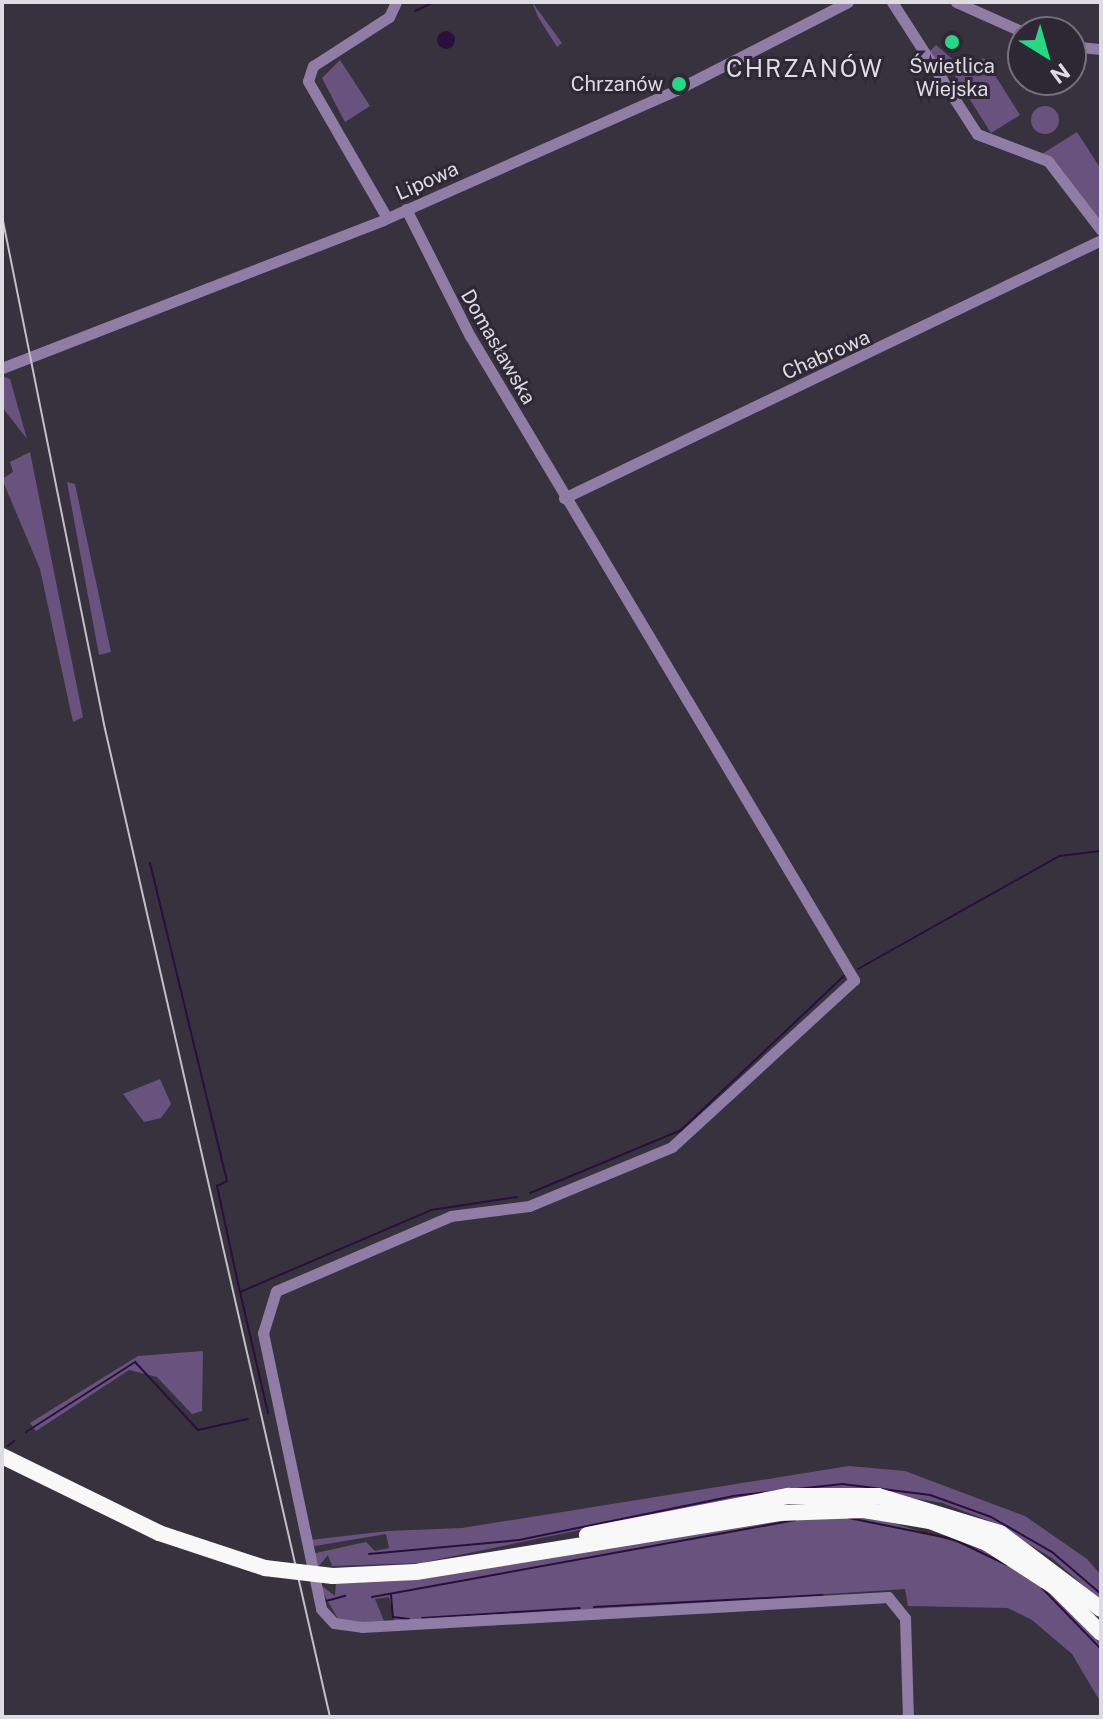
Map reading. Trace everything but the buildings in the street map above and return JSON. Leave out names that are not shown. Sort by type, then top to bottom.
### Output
[{"type":"highway","points":[[2,1456],[159,1533],[265,1568],[333,1576],[489,1559],[779,1513],[864,1510],[930,1521],[987,1543],[1055,1587],[1101,1633]]},
{"type":"highway","points":[[489,1559],[719,1507],[858,1494],[923,1504],[981,1524],[1045,1560],[1101,1609]]},
{"type":"street","points":[[387,218],[308,81],[313,66],[389,17],[396,2]]},
{"type":"street","name":"Lipowa","points":[[6,367],[387,218],[672,92],[848,2]]},
{"type":"street","points":[[892,2],[977,134],[1048,161],[1101,230]]},
{"type":"street","points":[[956,2],[1007,25]]},
{"type":"street","name":"Domasławska","points":[[406,209],[564,498],[854,980],[672,1147],[529,1206],[451,1216],[276,1291],[263,1333],[316,1595],[334,1623],[362,1627],[888,1597],[905,1618],[908,1717]]},
{"type":"street","name":"Chabrowa","points":[[564,498],[1101,240]]},
{"type":"shaded area","points":[[532,2],[562,43],[557,47],[538,17]]},
{"type":"shaded area","points":[[446,31],[455,40],[446,49],[437,40]]},
{"type":"shaded area","points":[[936,45],[958,64],[946,79],[929,52]]},
{"type":"shaded area","points":[[984,58],[1020,115],[991,133],[955,76]]},
{"type":"shaded area","points":[[340,60],[370,106],[345,122],[322,78]]},
{"type":"shaded area","points":[[1045,106],[1055,110],[1059,120],[1055,130],[1045,134],[1035,130],[1031,120],[1035,110]]},
{"type":"shaded area","points":[[1077,132],[1101,169],[1101,222],[1042,154]]},
{"type":"shaded area","points":[[2,376],[10,379],[27,439],[2,407]]},
{"type":"shaded area","points":[[30,452],[83,717],[73,722],[40,569],[2,479],[13,472],[10,462]]},
{"type":"shaded area","points":[[67,482],[75,484],[111,652],[99,655]]},
{"type":"shaded area","points":[[160,1079],[171,1104],[161,1118],[144,1122],[123,1094]]},
{"type":"shaded area","points":[[203,1351],[202,1411],[192,1414],[157,1377],[129,1370],[36,1431],[30,1423],[138,1356]]},
{"type":"shaded area","points":[[849,1466],[905,1471],[1025,1516],[1087,1559],[1101,1575],[1101,1601],[1052,1558],[992,1522],[943,1503],[849,1488],[677,1510],[420,1563],[332,1566],[328,1555],[318,1567],[311,1554],[366,1542],[375,1551],[389,1548],[386,1534],[315,1546],[310,1540],[388,1531],[462,1528]]},
{"type":"shaded area","points":[[798,1517],[876,1518],[988,1552],[1053,1594],[1101,1644],[1101,1703],[1072,1654],[1032,1620],[1008,1608],[908,1606],[905,1589],[395,1622],[389,1597],[375,1599],[384,1621],[360,1623],[338,1619],[317,1582],[335,1596],[336,1583],[397,1581]]},
{"type":"waterway","points":[[415,11],[434,2]]},
{"type":"waterway","points":[[858,969],[1059,856],[1101,851]]},
{"type":"waterway","points":[[150,863],[227,1181],[217,1186],[240,1292]]},
{"type":"waterway","points":[[530,1193],[681,1130],[844,976]]},
{"type":"waterway","points":[[268,1413],[240,1292],[431,1210],[517,1197]]},
{"type":"waterway","points":[[26,1432],[135,1362],[198,1430],[248,1419]]},
{"type":"waterway","points":[[8,1446],[14,1441]]},
{"type":"waterway","points":[[369,1554],[519,1540],[733,1496],[842,1484],[930,1495],[991,1517],[1052,1552],[1101,1594]]},
{"type":"waterway","points":[[849,1518],[953,1539],[1007,1565]]},
{"type":"waterway","points":[[372,1597],[795,1520]]},
{"type":"waterway","points":[[1042,1588],[1101,1649]]},
{"type":"waterway","points":[[391,1595],[393,1617],[409,1619]]},
{"type":"waterway","points":[[594,1607],[823,1595]]},
{"type":"waterway","points":[[326,1601],[345,1596]]},
{"type":"waterway","points":[[422,1618],[580,1608]]},
{"type":"railway","points":[[2,216],[105,729],[330,1717]]},
{"type":"place","name":"Świetlica Wiejska","points":[[952,42]]},
{"type":"place","name":"Chrzanów","points":[[679,84]]},
{"type":"district","name":"CHRZANÓW","points":[[805,69]]}]
